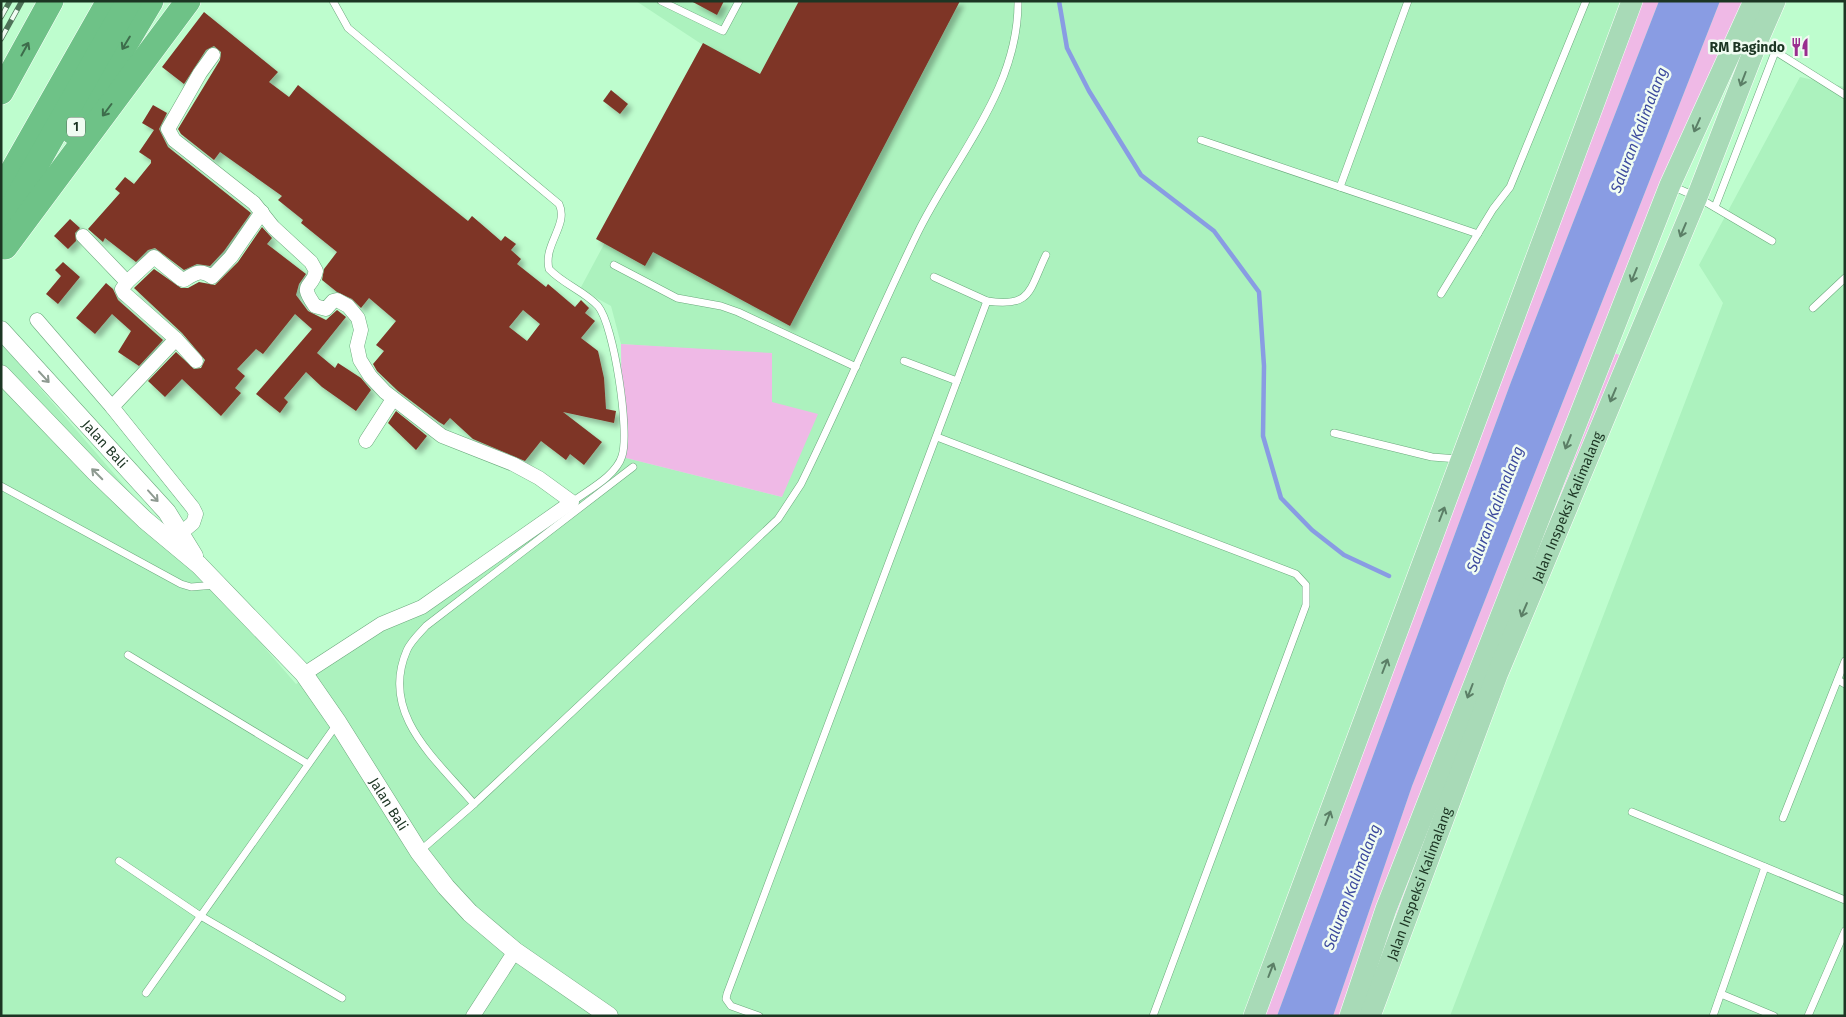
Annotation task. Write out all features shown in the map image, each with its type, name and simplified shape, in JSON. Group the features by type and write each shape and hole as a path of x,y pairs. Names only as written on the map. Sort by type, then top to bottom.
{"highway":[{"path":"1,92 51,1"},
{"path":"1,158 93,1"},
{"path":"1,191 109,1"},
{"name":"1","path":"2,242 129,1"},
{"name":"1","path":"2,242 151,1"},
{"path":"128,83 176,1"},
{"path":"2,242 128,83 188,1"}],"main road":[{"path":"1254,1016 1632,1"},
{"name":"Jalan Inspeksi Kalimalang","path":"1350,1016 1386,909 1488,671 1628,359 1706,202 1749,35 1754,1"},
{"name":"Jalan Inspeksi Kalimalang","path":"1370,1016 1488,671 1605,349 1670,185 1749,35 1775,1"},
{"path":"1605,349 1628,359"},
{"path":"1386,909 1405,918"}],"street":[{"path":"213,55 200,73 168,129 174,140 247,196 273,227 314,266 315,276 306,288 308,296 315,306 326,309 333,301 337,300 348,306 358,318 361,330 357,346 360,360 370,376 393,399 442,436 513,464 539,478 572,502 422,607 381,624 304,674"},
{"path":"196,361 176,339 122,290 127,282 154,257 181,279 184,280 198,272 204,272 212,277 231,257 262,212"},
{"path":"83,236 127,282"},
{"path":"37,320 112,407 193,508 196,514 193,523 181,533"},
{"name":"Jalan Bali","path":"6,335 156,499 181,533 199,565"},
{"path":"112,407 176,339"},
{"name":"Jalan Bali","path":"1,374 124,500 199,565 304,674 338,723 419,852 446,887 470,913 514,951 608,1016"},
{"path":"366,441 393,399"},
{"path":"473,1016 514,951"}],"lane":[{"path":"333,1 348,28 559,204 562,220 546,259 549,269 590,298 604,316 613,345 624,446 618,464 572,502"},
{"path":"661,1 723,31 739,1"},
{"path":"419,852 474,804 778,519 801,484 918,232 1000,89 1012,53 1018,16 1018,1"},
{"path":"1340,187 1408,1"},
{"path":"1441,294 1493,209 1510,187 1586,1"},
{"path":"1749,35 1845,96"},
{"path":"1706,202 1775,52"},
{"path":"1201,140 1478,234"},
{"path":"1670,185 1706,202 1772,241"},
{"path":"934,277 987,301 1014,303 1023,299 1029,292 1046,255"},
{"path":"614,265 678,298 721,306 738,312 856,367"},
{"path":"1813,308 1845,278"},
{"path":"759,1016 732,1006 726,999 727,994 987,301"},
{"path":"904,361 957,380"},
{"path":"1334,432 1432,457 1462,459"},
{"path":"936,436 1296,574 1306,584 1306,604 1153,1016"},
{"path":"474,804 411,730 402,706 398,678 408,648 426,626 633,467"},
{"path":"1,486 181,584 192,587 218,585"},
{"path":"128,655 308,764"},
{"path":"1783,818 1841,682 1845,661"},
{"path":"146,993 199,915 338,723"},
{"path":"1632,812 1845,900"},
{"path":"119,861 199,915 342,998"},
{"path":"1713,1016 1766,868"},
{"path":"1808,1016 1845,931"},
{"path":"1721,994 1774,1016"}],"shaded area":[{"path":"636,1 1628,1 1250,1016 1,1016 1,343 296,684 584,494 622,457 782,497 772,402 772,354 621,344 611,306 580,289 709,49"},
{"path":"1632,1 1659,1 1511,382 1277,1016 1253,1016"},
{"path":"1720,1 1754,1 1605,349 1629,359 1405,918 1386,909 1350,1016 1333,1016 1412,786"},
{"path":"1800,77 1845,87 1845,1016 1450,1016 1723,303 1699,265"},
{"path":"621,344 772,353 772,402 818,414 782,497 622,457"}],"water":[{"name":"Saluran Kalimalang","path":"1659,1 1720,1 1412,786 1333,1016 1277,1016 1511,382"}],"building":[{"path":"691,1 724,1 717,15"},
{"path":"799,1 960,1 790,326 653,252 645,266 596,239 703,43 760,74"},
{"path":"204,12 278,72 269,82 289,97 298,85 468,221 472,216 501,241 505,236 516,244 511,250 521,259 517,264 546,287 548,284 575,307 581,300 589,308 585,313 595,321 581,338 598,351 604,378 606,409 616,411 614,423 563,412 602,442 584,465 570,454 566,460 541,441 525,461 473,439 450,418 444,425 398,391 377,371 373,364 384,351 376,345 396,321 369,298 361,308 352,299 337,292 322,280 324,269 337,252 301,223 303,220 278,200 282,196 220,152 214,160 181,134 178,129 220,60 221,52 214,46 206,50 184,84 162,67","holes":["523,310 540,324 527,341 509,327"]},
{"path":"611,90 628,104 620,114 603,101"},
{"path":"153,105 167,113 159,129 168,147 251,213 224,251 210,266 197,264 184,270 155,248 148,250 136,262 105,238 103,242 88,229 120,193 115,189 125,177 134,184 151,163 151,160 139,152 154,130 142,123"},
{"path":"70,219 80,228 75,233 76,241 68,249 54,236"},
{"path":"262,227 272,238 267,244 306,274 299,284 296,295 308,311 326,320 337,310 346,317 317,353 335,368 338,363 361,378 371,390 356,411 322,387 306,372 284,398 288,402 280,413 256,394 312,329 295,314 263,354 256,349 237,369 245,376 235,388 241,393 221,416 182,379 165,397 148,381 176,352 194,369 201,368 205,360 182,333 134,288 154,269 181,288 188,288 199,282 215,285 238,262"},
{"path":"63,262 80,277 58,304 46,294 61,276 55,270"},
{"path":"106,283 113,289 118,300 163,340 139,366 118,352 131,331 112,314 95,334 76,318"},
{"path":"396,411 427,436 416,450 388,423"}],"waterway":[{"path":"1059,1 1067,48 1089,91 1141,175 1214,231 1259,292 1264,366 1263,436 1281,498 1312,530 1344,555 1389,576"}],"railway":[{"path":"1,17 10,1"},
{"path":"1,39 22,1"}],"place":[{"name":"RM Bagindo","path":"1800,47"}]}
